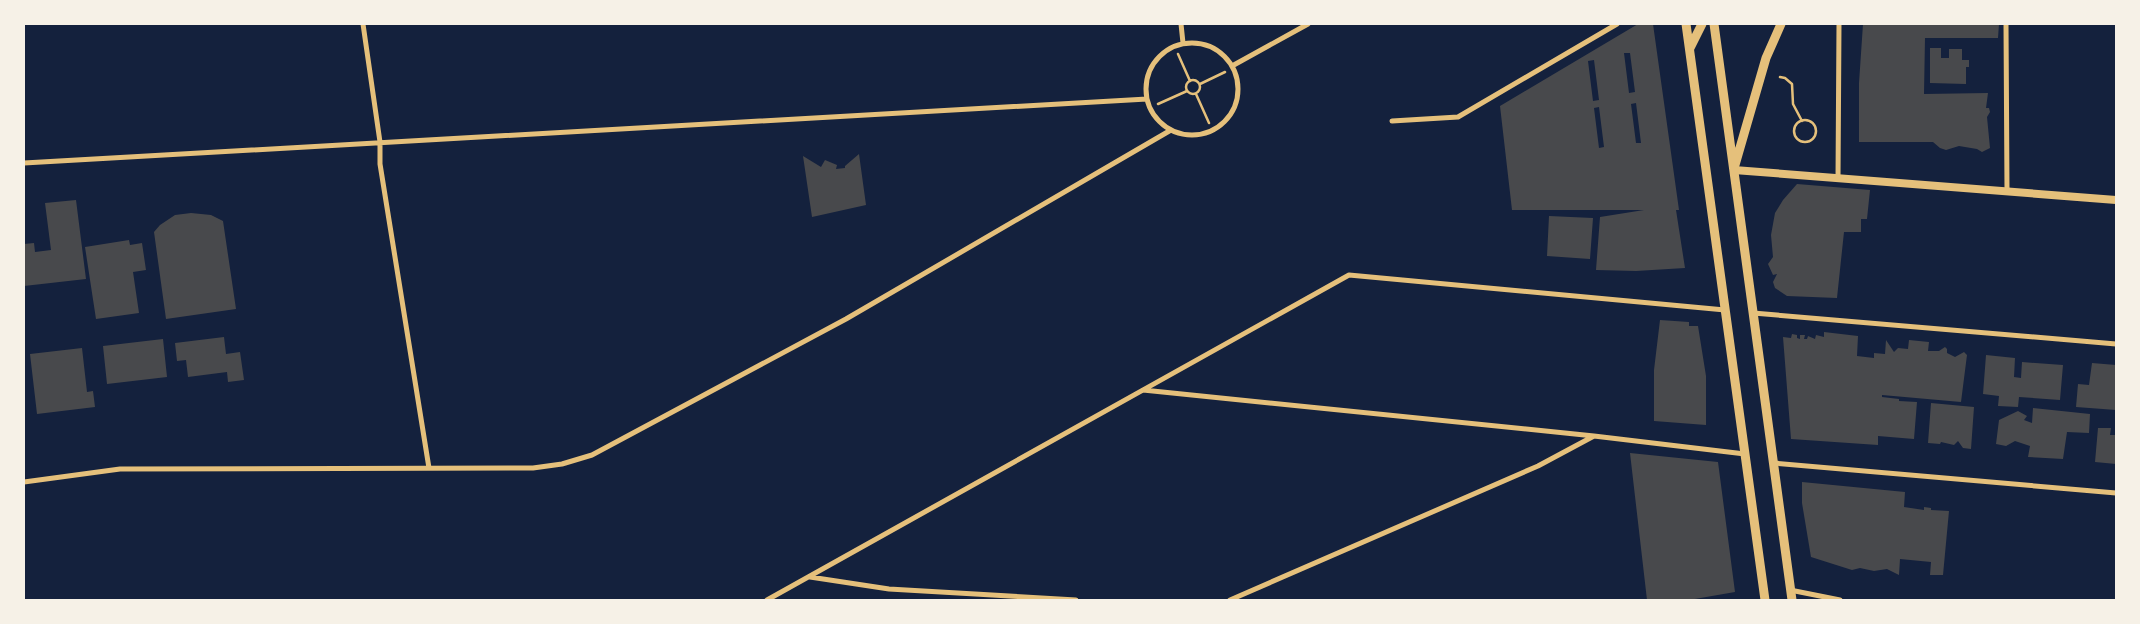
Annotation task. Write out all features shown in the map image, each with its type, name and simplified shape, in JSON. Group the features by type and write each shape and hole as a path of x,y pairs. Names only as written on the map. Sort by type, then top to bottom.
{"main road":[{"path":"1686,24 1765,600"},
{"path":"1690,49 1702,24"},
{"path":"1714,24 1792,600"},
{"path":"1734,170 1766,58 1781,24"}],"street":[{"path":"363,24 380,142 380,164 429,468"},
{"path":"1181,24 1183,44"},
{"path":"1232,66 1308,24"},
{"path":"1392,121 1458,117 1617,24"},
{"path":"1838,178 1839,24"},
{"path":"2006,24 2007,191"},
{"path":"1198,43 1212,47 1224,55 1232,66 1238,80 1238,94 1234,109 1226,121 1214,130 1200,134 1185,134 1172,130 1152,112 1147,99 1146,87 1154,64 1162,54 1183,44 1198,43"},
{"path":"24,164 1147,99"},
{"path":"24,482 120,469 533,468 562,464 592,455 846,319 1172,130"},
{"path":"1734,170 2116,200"},
{"path":"767,600 1349,276 1725,310"},
{"path":"1753,313 2116,344"},
{"path":"1143,390 1594,436 1745,454"},
{"path":"1230,600 1538,466 1594,436"},
{"path":"1773,463 2116,493"},
{"path":"810,576 889,589 1076,600"},
{"path":"1790,590 1840,600"}],"path":[{"path":"1178,54 1190,80"},
{"path":"1200,84 1227,72"},
{"path":"1780,77 1785,78 1792,84 1793,104 1802,121"},
{"path":"1190,80 1200,84"},
{"path":"1190,80 1186,85 1187,91 1191,95 1196,94 1200,90 1200,84"},
{"path":"1158,104 1187,91"},
{"path":"1196,94 1209,123"},
{"path":"1802,121 1810,122 1815,128 1815,135 1808,142 1797,140 1794,133 1795,126 1802,121"}],"building":[{"path":"1638,24 1653,24 1679,210 1676,210 1685,268 1636,271 1596,270 1600,217 1644,210 1512,210 1500,106","holes":["1624,53 1630,53 1635,92 1629,93","1594,60 1599,100 1593,101 1588,61","1636,103 1641,143 1636,143 1631,104","1599,107 1604,147 1599,148 1594,108"]},
{"path":"1863,24 1999,24 1998,38 1925,38 1924,94 1988,93 1986,108 1989,108 1990,112 1987,117 1990,148 1982,152 1977,149 1959,146 1946,150 1933,142 1859,142 1859,83"},
{"path":"1930,48 1941,48 1941,58 1949,58 1949,49 1962,49 1962,60 1969,60 1969,67 1966,67 1966,84 1930,83"},
{"path":"859,154 866,205 812,217 803,156 821,167 825,160 837,165 836,169 845,168"},
{"path":"1797,184 1870,190 1867,219 1861,219 1861,232 1844,232 1837,298 1787,296 1775,288 1773,282 1777,274 1773,275 1768,264 1773,257 1771,235 1775,213"},
{"path":"76,200 86,279 24,286 24,244 34,243 35,252 51,250 45,203"},
{"path":"191,213 211,215 223,221 236,309 166,319 154,232 160,225 175,215"},
{"path":"1549,216 1593,218 1590,259 1547,256"},
{"path":"129,240 130,245 142,243 146,270 133,272 139,313 96,319 85,247"},
{"path":"1660,320 1689,322 1689,326 1698,326 1706,376 1706,425 1654,421 1654,370"},
{"path":"1824,332 1858,336 1857,356 1874,358 1874,353 1885,354 1886,340 1894,352 1898,348 1908,349 1909,340 1929,342 1928,351 1939,351 1945,347 1947,353 1955,357 1964,352 1967,355 1961,402 1882,395 1882,397 1899,399 1899,401 1917,402 1914,439 1878,436 1878,445 1791,439 1783,337 1791,338 1792,334 1797,335 1797,338 1800,339 1800,335 1805,335 1804,339 1807,339 1808,336 1815,339 1816,335 1824,337"},
{"path":"224,337 226,354 240,352 244,380 228,382 227,372 188,377 186,360 177,361 175,343"},
{"path":"163,339 167,377 107,384 103,346"},
{"path":"82,348 87,392 93,391 95,407 37,414 30,354"},
{"path":"1986,355 2015,358 2014,377 2021,378 2022,362 2063,365 2060,400 2019,397 2018,407 1998,406 1999,396 1983,394"},
{"path":"2092,363 2116,365 2116,410 2076,407 2078,384 2089,385"},
{"path":"1931,403 1974,407 1971,449 1963,448 1958,441 1954,445 1941,442 1940,444 1928,443"},
{"path":"2033,408 2090,414 2089,433 2067,432 2063,459 2028,457 2030,446 2015,441 2006,446 1996,444 1999,420 2018,411 2027,416 2024,420 2032,423"},
{"path":"2098,428 2111,428 2110,435 2116,435 2116,464 2095,462"},
{"path":"1630,453 1718,462 1735,592 1689,600 1647,600"},
{"path":"1802,482 1905,492 1904,507 1924,510 1924,507 1931,508 1931,510 1949,511 1943,575 1930,575 1931,562 1900,559 1899,575 1887,569 1874,571 1860,568 1852,570 1811,557 1802,503"}]}
